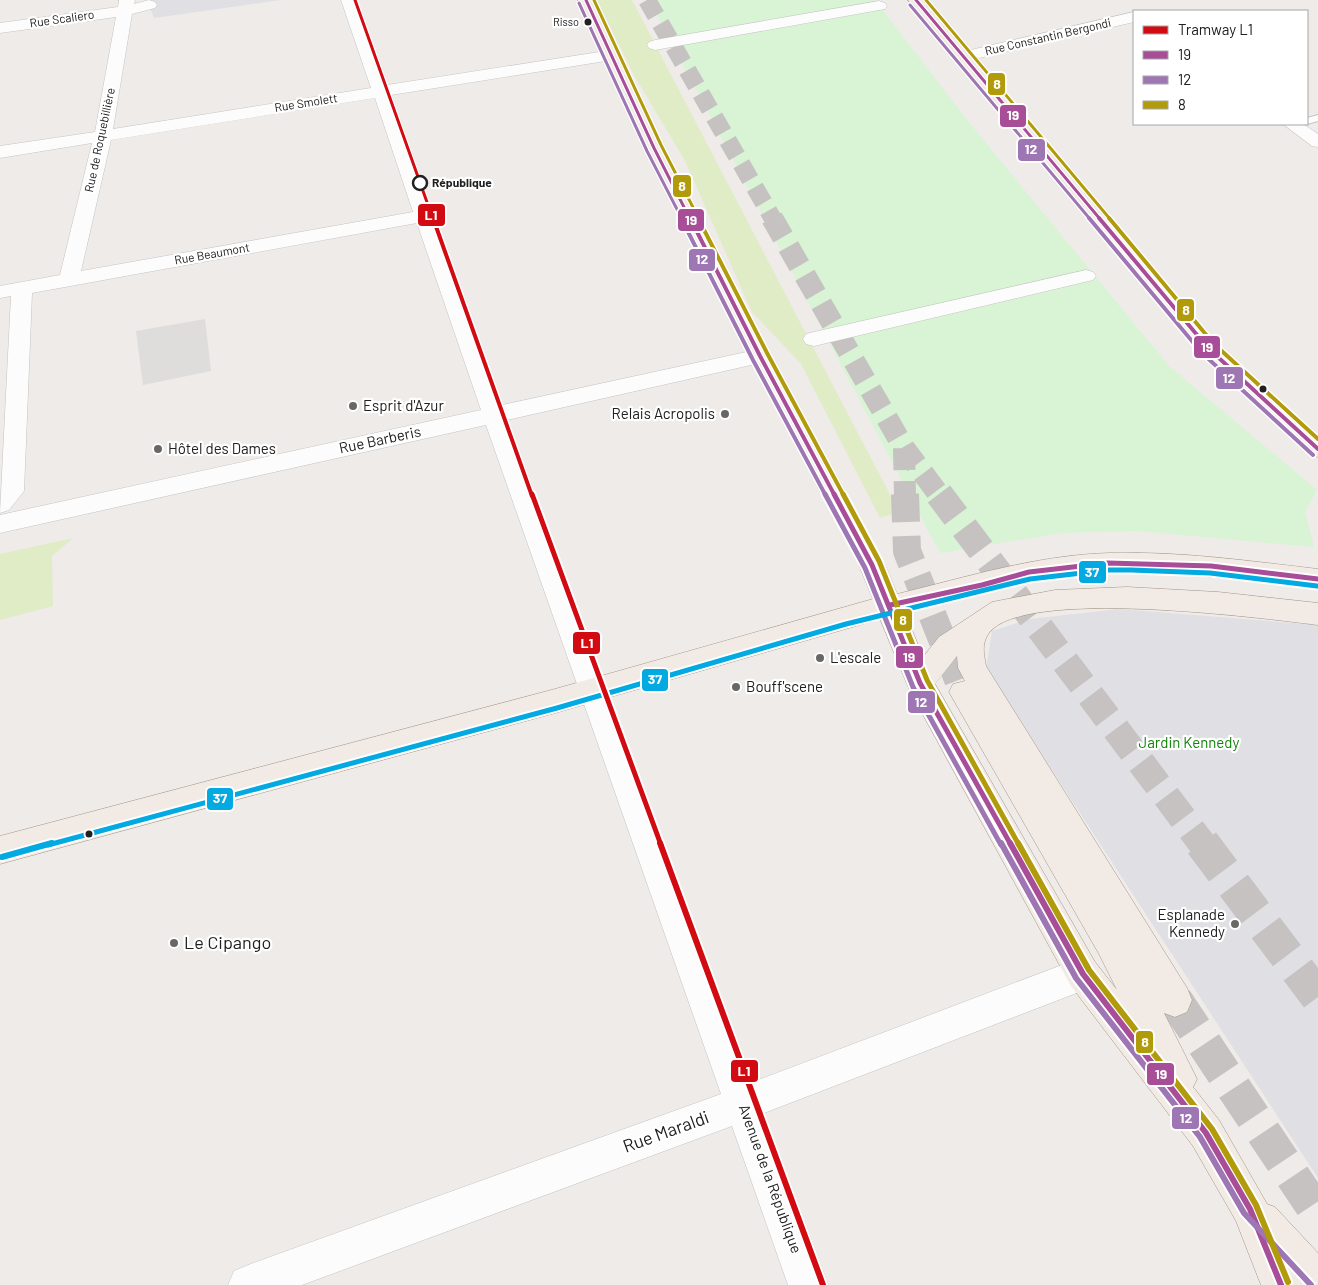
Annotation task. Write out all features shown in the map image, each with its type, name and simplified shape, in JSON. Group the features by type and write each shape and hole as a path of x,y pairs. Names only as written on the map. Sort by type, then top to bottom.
{"main road":[{"path":"586,0 654,148 760,356 872,565 890,605 920,683 1082,974 1206,1133"},
{"path":"916,0 1208,348 1318,449"},
{"path":"0,850 593,689 844,617 982,585 1029,572 1108,563 1210,566 1318,580"},
{"path":"920,683 949,645 1002,610 1055,600 1127,596 1218,603 1318,614"},
{"path":"980,625 969,645 972,668 1175,1000"},
{"path":"963,692 1111,943 1206,1133 1250,1209 1281,1285"},
{"path":"1250,1209 1318,1281"}],"street":[{"name":"Avenue de la République","path":"349,0 494,415 808,1285"},
{"name":"Rue Scaliero","path":"0,28 126,6 149,5"},
{"path":"1120,5 1133,14"},
{"name":"Rue de Roquebillière","path":"69,279 103,135 126,6"},
{"path":"655,45 879,6"},
{"name":"Rue Constantin Bergondi","path":"962,57 1133,15"},
{"name":"Rue Smolett","path":"0,152 612,54"},
{"path":"1295,125 1318,142"},
{"name":"Rue Beaumont","path":"0,292 425,216"},
{"path":"814,338 1086,276"},
{"path":"0,504 12,491 22,288"},
{"name":"Rue Barberis","path":"0,524 760,356"},
{"name":"Rue Maraldi","path":"248,1285 742,1104 1082,974"}],"green space":[{"path":"597,0 632,0 899,512 880,518 801,364 752,312 685,161 634,75"},
{"path":"649,0 875,0 967,120 1169,366 1317,490 1305,512 1314,547 1138,531 1061,533 940,553"},
{"path":"73,538 52,556 53,606 0,620 0,554"}],"shaded area":[{"path":"147,0 280,0 154,18"},
{"path":"205,319 211,371 143,385 136,331"},
{"name":"Esplanade Kennedy","path":"1119,609 1318,625 1318,1178 986,669 992,631 1030,619"}],"tunnel":[{"path":"647,0 773,219"},
{"path":"772,218 904,448"},
{"path":"904,448 940,496"},
{"path":"904,448 905,496"},
{"path":"905,494 907,551 963,692"},
{"path":"939,494 1203,845"},
{"path":"1202,843 1318,997"},
{"path":"1175,1000 1318,1214"}],"tram line":[{"name":"L1","path":"355,0 502,413 823,1285"}],"transit line":[{"name":"19","path":"586,0 654,148 760,356 872,565 920,683 1083,974 1206,1133 1250,1209 1281,1285"},
{"name":"8","path":"594,0 661,145 767,353 879,561 927,680 1089,970 1212,1129 1256,1205 1288,1282"},
{"name":"19","path":"916,0 1208,348 1318,449"},
{"name":"8","path":"926,0 1213,343 1318,439"},
{"name":"12","path":"579,3 647,151 753,360 865,568 913,687 1076,978 1200,1137 1244,1213 1311,1285"},
{"name":"12","path":"910,5 1202,353 1313,455"},
{"name":"19","path":"890,605 982,585 1029,572 1108,563 1211,566 1318,579"},
{"name":"37","path":"2,857 557,708 846,624 1030,579 1108,570 1131,570 1210,573 1317,586"}],"place":[{"name":"Risso","path":"588,22"},
{"name":"République","path":"420,183"},
{"name":"Esprit d'Azur","path":"353,406"},
{"name":"Relais Acropolis","path":"725,414"},
{"name":"Hôtel des Dames","path":"158,449"},
{"name":"L'escale","path":"820,658"},
{"name":"Bouff'scene","path":"736,687"},
{"name":"Esplanade Kennedy","path":"1235,924"},
{"name":"Le Cipango","path":"174,943"}],"park label":[{"name":"Jardin Kennedy","path":"1189,743"}]}
